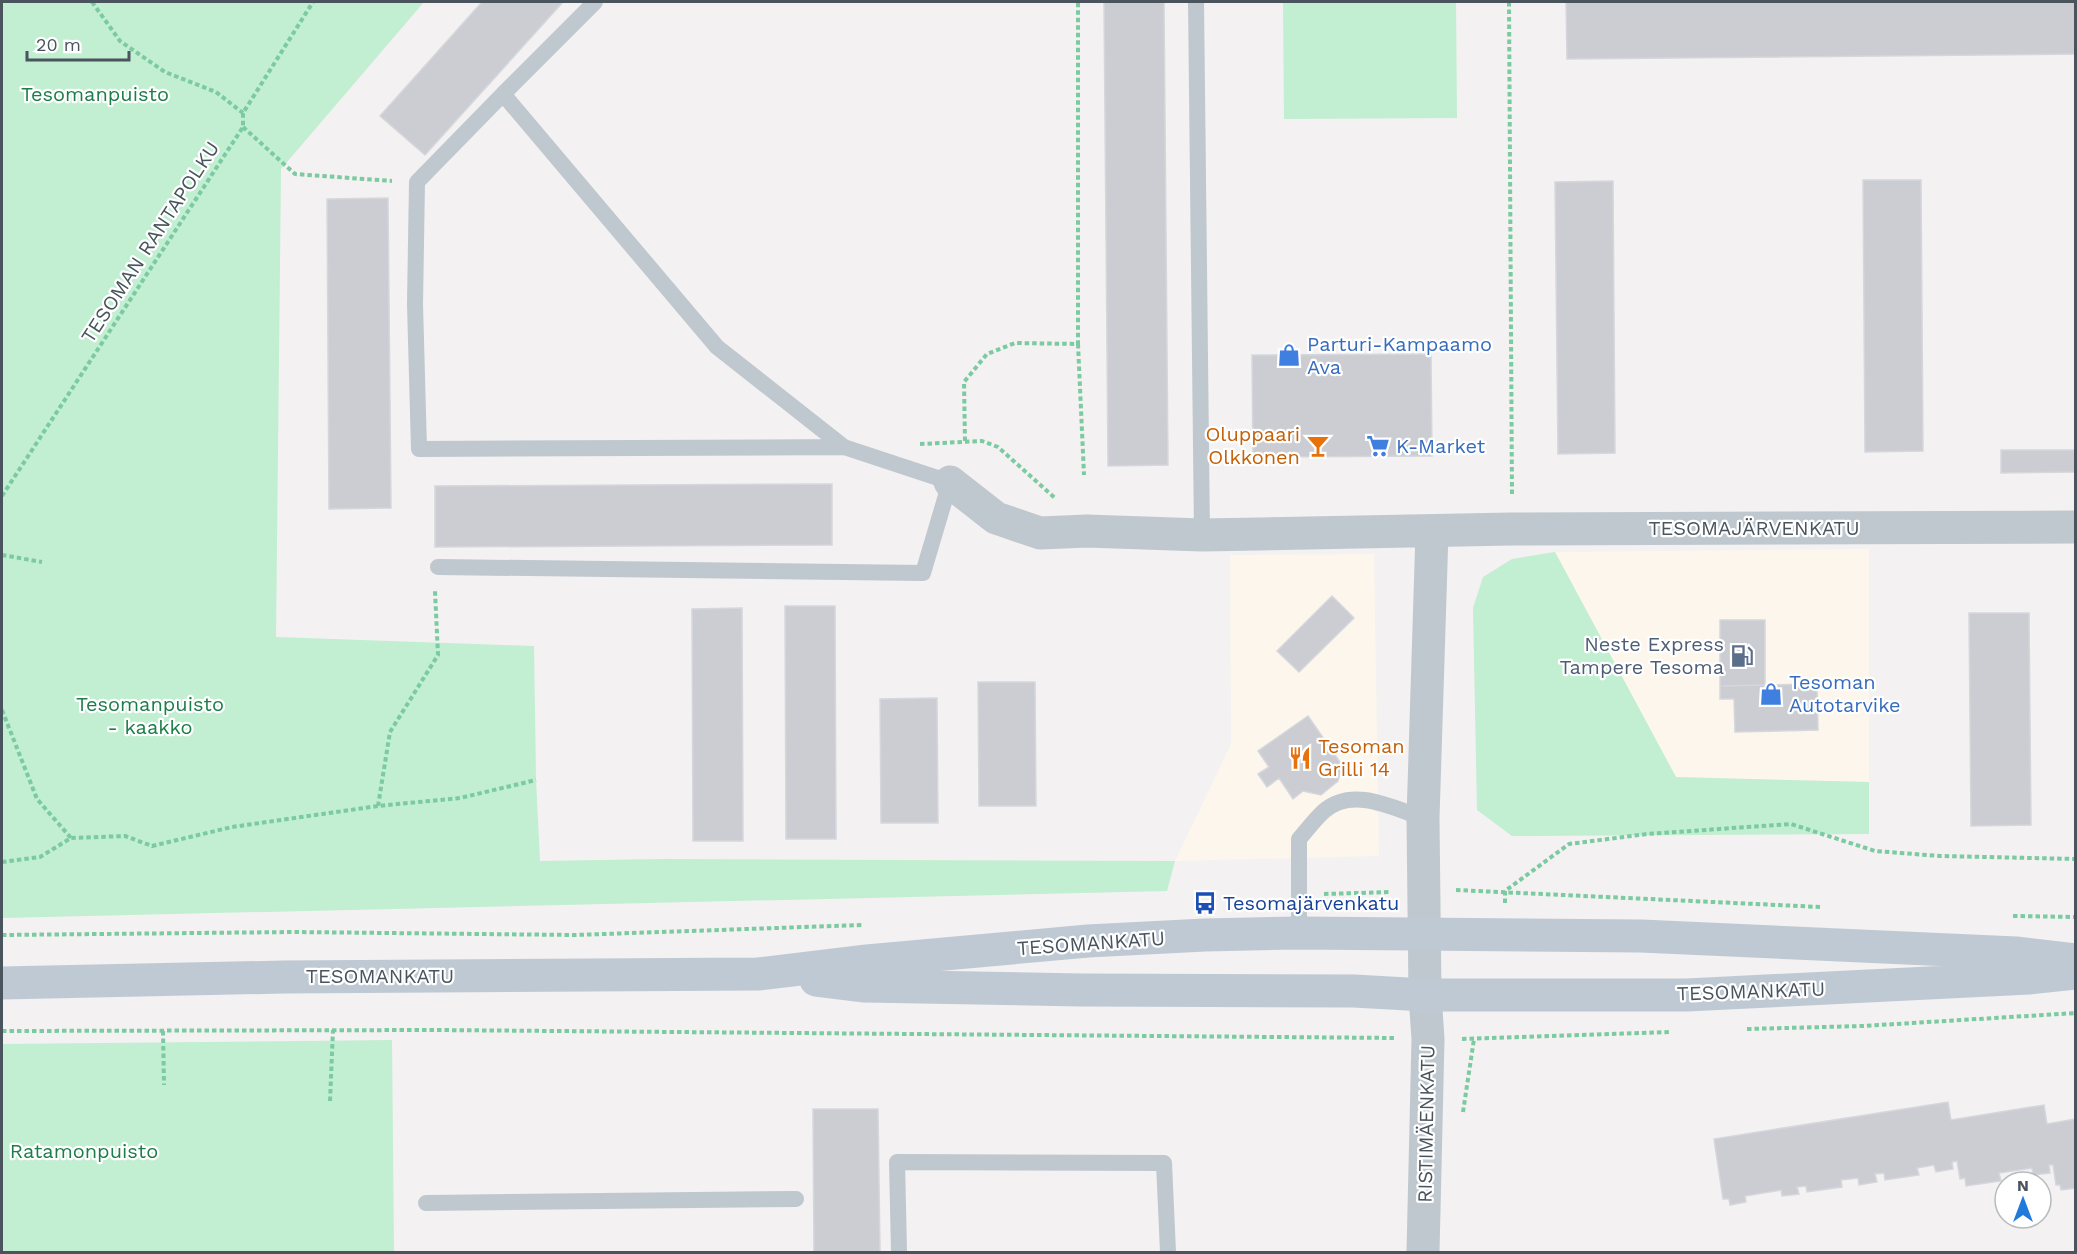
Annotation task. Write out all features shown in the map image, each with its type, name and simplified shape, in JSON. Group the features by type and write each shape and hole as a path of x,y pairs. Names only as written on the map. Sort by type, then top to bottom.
{"main road":[{"name":"TESOMANKATU","path":"2,983 296,977 758,974 867,961 1088,941 1299,933 1653,937 2016,953 2076,960"},
{"name":"TESOMANKATU","path":"758,974 865,986 1354,991 1425,995 1687,995 2029,978 2076,972"}],"street":[{"name":"TESOMAJÄRVENKATU","path":"950,482 996,518 1040,533 1087,531 1202,535 1511,529 2076,527"},
{"path":"1425,995 1423,818 1432,532"},
{"name":"RISTIMÄENKATU","path":"1423,1252 1428,1039 1425,995"}],"lane":[{"path":"438,567 923,573 950,482 844,447 419,449 415,304 417,182 595,2"},
{"path":"1196,2 1202,535"},
{"path":"503,94 717,347 844,447"},
{"path":"1299,933 1299,839 1324,811 1343,801 1368,800 1423,818"},
{"path":"899,1252 897,1162 1164,1163 1168,1252"},
{"path":"426,1203 796,1199"}],"path":[{"path":"92,2 120,41 165,72 216,92 243,113 313,2"},
{"path":"1078,2 1078,345 1084,475"},
{"path":"1509,2 1511,529"},
{"name":"TESOMAN RANTAPOLKU","path":"2,496 243,127 243,113"},
{"path":"243,127 295,174 417,182"},
{"path":"966,441 964,382 987,354 1015,343 1078,345"},
{"path":"2,555 42,562"},
{"path":"378,806 390,732 438,655 435,583 438,567"},
{"path":"2,710 37,798 71,838"},
{"path":"2,862 40,857 71,838 125,836 152,846 232,827 378,806 460,798 536,780"},
{"path":"1505,891 1569,844 1647,834 1791,824 1875,851 1940,856 2076,859"},
{"path":"330,1101 333,1030"},
{"path":"2,1031 333,1030 1428,1039"},
{"path":"163,1031 164,1085"}],"shaded area":[{"path":"1869,549 1869,782 1676,778 1555,552"},
{"path":"1374,554 1379,856 1175,861 1231,744 1230,555"}],"green space":[{"path":"2,2 424,2 281,169 276,637 534,646 540,861 664,859 1175,861 1167,891 2,918"},
{"path":"1283,2 1456,2 1457,118 1284,119"},
{"path":"1555,552 1676,777 1869,782 1869,834 1512,836 1477,810 1473,608 1483,577 1512,559"},
{"name":"Ratamonpuisto","path":"392,1040 394,1252 2,1252 2,1044"}],"building":[{"path":"482,2 563,2 425,155 380,116"},
{"path":"1104,2 1164,2 1168,465 1108,466"},
{"path":"1566,2 2076,2 2076,54 1567,59"},
{"path":"1863,180 1921,180 1923,451 1865,452"},
{"path":"1613,181 1615,453 1558,454 1555,182"},
{"path":"388,198 391,508 329,509 327,199"},
{"path":"1431,354 1432,456 1253,457 1252,355"},
{"path":"2001,450 2076,450 2076,472 2001,473"},
{"path":"832,484 832,545 435,547 435,486"},
{"path":"1332,596 1354,618 1299,672 1277,651"},
{"path":"785,606 835,606 836,839 786,839"},
{"path":"742,608 743,841 693,841 692,609"},
{"path":"1969,613 2029,613 2031,825 1971,826"},
{"path":"1720,620 1765,620 1765,685 1720,686"},
{"path":"978,682 1035,682 1036,806 979,806"},
{"path":"1817,684 1818,730 1735,732 1734,699 1720,699 1720,686"},
{"path":"937,698 938,823 881,823 880,699"},
{"name":"Tesoman Grilli 14","path":"1308,716 1342,765 1338,781 1321,795 1303,791 1293,799 1279,778 1267,787 1258,774 1269,767 1258,751"},
{"path":"1948,1102 1951,1120 2044,1105 2047,1124 2076,1119 2076,1188 2061,1190 2060,1185 2056,1185 2053,1165 2049,1165 2050,1170 2032,1170 2032,1168 1993,1170 1993,1182 1966,1186 1965,1178 1960,1179 1957,1161 1952,1162 1953,1169 1936,1172 1934,1165 1917,1168 1919,1175 1885,1180 1884,1173 1875,1174 1877,1182 1859,1185 1858,1178 1841,1180 1842,1187 1807,1192 1806,1186 1797,1187 1799,1194 1782,1196 1781,1190 1745,1196 1746,1202 1730,1205 1729,1199 1723,1199 1714,1139"},
{"path":"813,1109 878,1109 880,1252 814,1252"}],"place":[{"name":"Parturi-Kampaamo Ava","path":"1289,355"},
{"name":"Oluppaari Olkkonen","path":"1318,446"},
{"name":"K-Market","path":"1378,446"},
{"name":"Neste Express Tampere Tesoma","path":"1742,656"},
{"name":"Tesoman Autotarvike","path":"1771,694"},
{"name":"Tesoman Grilli 14","path":"1300,758"},
{"name":"Tesomajärvenkatu","path":"1205,903"}],"park label":[{"name":"Tesomanpuisto","path":"95,94"},
{"name":"Tesomanpuisto - kaakko","path":"150,716"}]}
